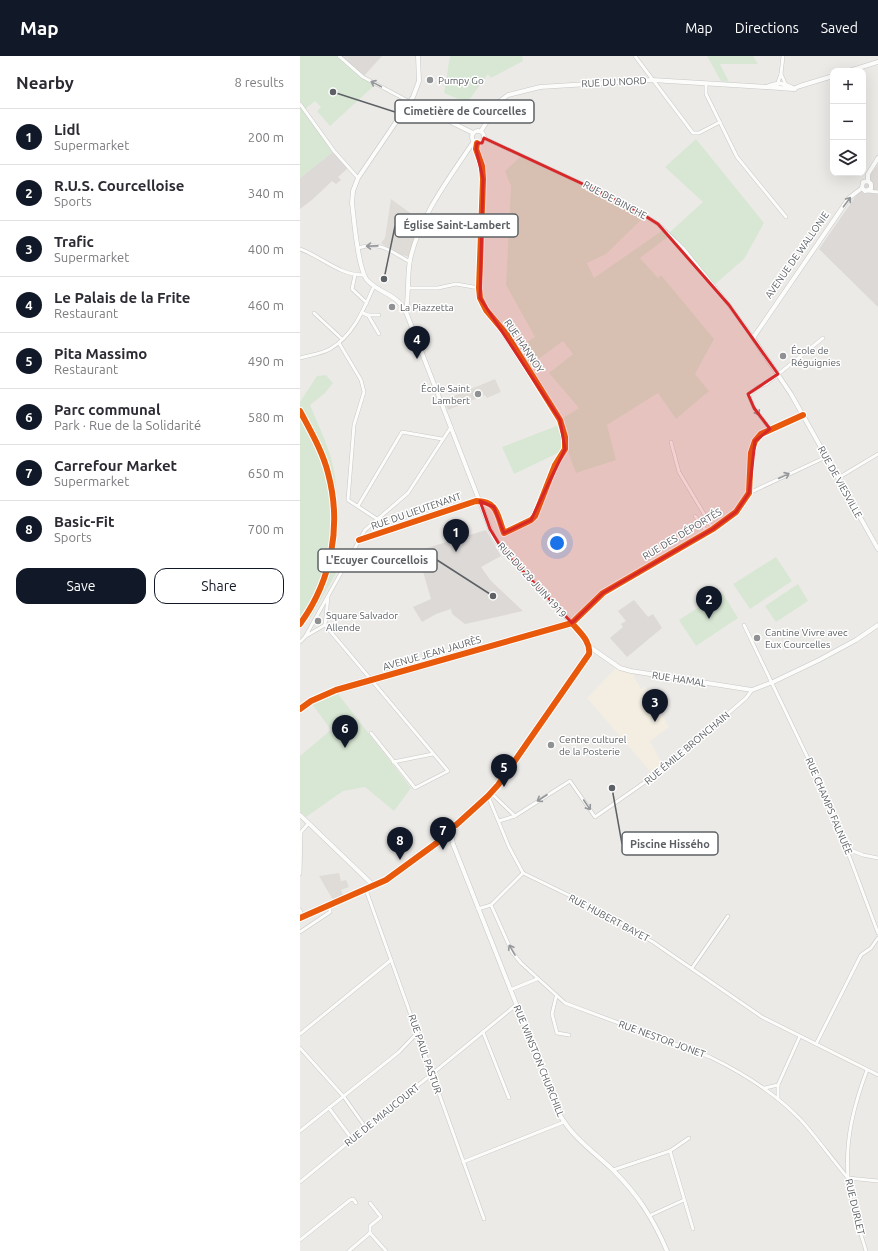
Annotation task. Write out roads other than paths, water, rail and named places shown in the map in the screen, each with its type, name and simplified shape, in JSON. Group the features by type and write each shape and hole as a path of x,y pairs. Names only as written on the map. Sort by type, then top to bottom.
{"main road":[{"path":"406,312 401,302 374,286 363,275 352,203 353,191 358,178 410,102 419,81 418,56"},
{"path":"859,68 878,62"},
{"name":"RUE DU NORD","path":"481,132 496,106 508,95 558,85 652,80 795,89 830,77"},
{"name":"RUE DU NORD","path":"766,87 776,83 786,84 795,89"},
{"path":"410,102 473,133 481,132 484,138 480,143 475,142"},
{"path":"473,133 472,138 475,142"},
{"path":"406,312 410,262 423,221 475,142"},
{"path":"868,181 864,182 862,188 865,191 868,191 872,186 868,181 868,174 878,158"},
{"name":"AVENUE DE WALLONIE","path":"753,338 849,198 862,188"},
{"name":"RUE DU 28 JUIN 1919","path":"406,312 490,529 502,549 572,623 590,647"},
{"name":"RUE DE BINCHE","path":"753,338 778,374 803,415"},
{"name":"RUE DE VIESVILLE","path":"803,415 878,549"},
{"name":"RUE HAMAL","path":"590,647 616,665 631,671 752,690 773,682 819,660 856,640 878,625"},
{"path":"301,918 386,880 438,842 440,838 448,836 449,829 456,825 490,794 589,654 590,647"},
{"path":"300,815 374,886"},
{"name":"RUE WINSTON CHURCHILL","path":"448,836 564,1122 613,1170 650,1215 667,1251"}],"street":[{"path":"339,56 363,77 410,102"},
{"path":"635,56 693,133 699,133 720,122"},
{"path":"781,74 786,84 781,89 776,83 781,74 783,56"},
{"path":"706,83 706,94 744,167 786,217"},
{"path":"300,104 334,151 358,178"},
{"name":"RUE DE BINCHE","path":"484,138 628,204 658,224 683,248 729,305 753,338"},
{"name":"RUE HANNOY","path":"475,142 482,166 483,179 478,288 486,310 507,335 560,420 565,449 555,465 535,516 531,520 504,533 494,507 490,503 480,501"},
{"path":"872,186 878,191"},
{"path":"868,191 878,191"},
{"path":"358,248 370,244 377,245 410,262"},
{"path":"300,249 311,253 336,268 355,275 363,275"},
{"path":"355,275 352,289 367,303"},
{"path":"409,288 438,288 456,284 478,288"},
{"path":"300,358 329,350 340,341 365,314 367,303 374,286"},
{"path":"314,313 340,341 361,380 364,392 354,425 348,500 376,519"},
{"path":"365,314 379,314"},
{"path":"365,314 379,334"},
{"path":"770,429 754,408 749,396 758,386 766,384 823,338"},
{"path":"803,415 770,429 761,434 755,441 751,453 749,493 826,457"},
{"path":"305,637 365,530 408,493 451,427"},
{"path":"358,506 402,432 442,439"},
{"name":"RUE DES DÉPORTÉS","path":"671,442 679,472 713,529"},
{"path":"838,478 878,454"},
{"name":"RUE DES DÉPORTÉS","path":"572,623 603,593 713,529 736,512 749,493"},
{"name":"RUE DU LIEUTENANT","path":"359,540 480,501"},
{"path":"695,516 707,532"},
{"path":"328,594 325,625 373,680 448,771 415,788 371,733"},
{"name":"AVENUE JEAN JAURÈS","path":"300,709 311,701 336,690 572,623"},
{"path":"744,624 773,682"},
{"path":"300,642 305,637 325,625"},
{"name":"RUE CHAMPS FALNUÉE","path":"773,682 829,802 848,849 878,933"},
{"name":"RUE ÉMILE BRONCHAIN","path":"514,816 570,780 595,817 665,768 746,698 752,690"},
{"path":"393,762 433,754"},
{"path":"490,794 514,816 499,821"},
{"path":"478,910 491,905 523,873 509,847 490,794"},
{"path":"300,874 301,832 308,824"},
{"path":"848,849 863,855 878,858"},
{"name":"RUE HUBERT BAYET","path":"523,873 593,907 653,942 762,1017 878,1075"},
{"name":"RUE PAUL PASTUR","path":"366,890 484,1219"},
{"path":"300,932 330,912 330,905"},
{"name":"RUE NESTOR JONET","path":"491,905 512,952 556,997 579,1009 710,1057 765,1088 801,1120 848,1178"},
{"path":"300,910 301,918"},
{"path":"692,968 728,916"},
{"path":"816,1044 861,955 871,948 878,938"},
{"path":"300,1034 391,960"},
{"path":"510,990 537,979"},
{"path":"556,997 552,1014 557,1033 569,1035"},
{"name":"RUE DE MIAUCOURT","path":"300,1182 516,1005"},
{"path":"300,1131 399,1052 418,1032"},
{"path":"483,1032 509,1098"},
{"path":"778,1099 778,1085 800,1036"},
{"path":"300,1048 344,1097 366,1128"},
{"name":"RUE DURLET","path":"866,1251 848,1178 849,1129 856,1099 867,1070"},
{"path":"765,1088 778,1085"},
{"path":"329,1108 352,1139"},
{"path":"463,1162 564,1122"},
{"path":"613,1170 670,1151 689,1138"},
{"path":"670,1151 693,1229"},
{"path":"848,1178 878,1180"},
{"path":"300,1240 350,1200 353,1199 356,1203"},
{"path":"650,1215 684,1200"},
{"path":"370,1203 381,1217 370,1226 370,1233 386,1251"},
{"path":"349,1251 370,1233"}],"place":[{"name":"Pumpy Go","path":"430,80"},
{"name":"Cimetière de Courcelles","path":"333,92"},
{"name":"Église Saint-Lambert","path":"384,279"},
{"name":"La Piazzetta","path":"392,307"},
{"name":"École de Réguignies","path":"783,356"},
{"name":"Le Palais de la Frite","path":"417,359"},
{"name":"École Saint Lambert","path":"478,394"},
{"name":"Lidl","path":"456,552"},
{"name":"L'Ecuyer Courcellois","path":"493,596"},
{"name":"R.U.S. Courcelloise","path":"709,619"},
{"name":"Square Salvador Allende","path":"318,621"},
{"name":"Cantine Vivre avec Eux Courcelles","path":"757,638"},
{"name":"Trafic","path":"655,722"},
{"name":"Centre culturel de la Posterie","path":"551,745"},
{"name":"Parc communal","path":"345,748"},
{"name":"Pita Massimo","path":"504,787"},
{"name":"Piscine Hissého","path":"612,788"},
{"name":"Carrefour Market","path":"443,850"},
{"name":"Basic-Fit","path":"400,860"}]}
